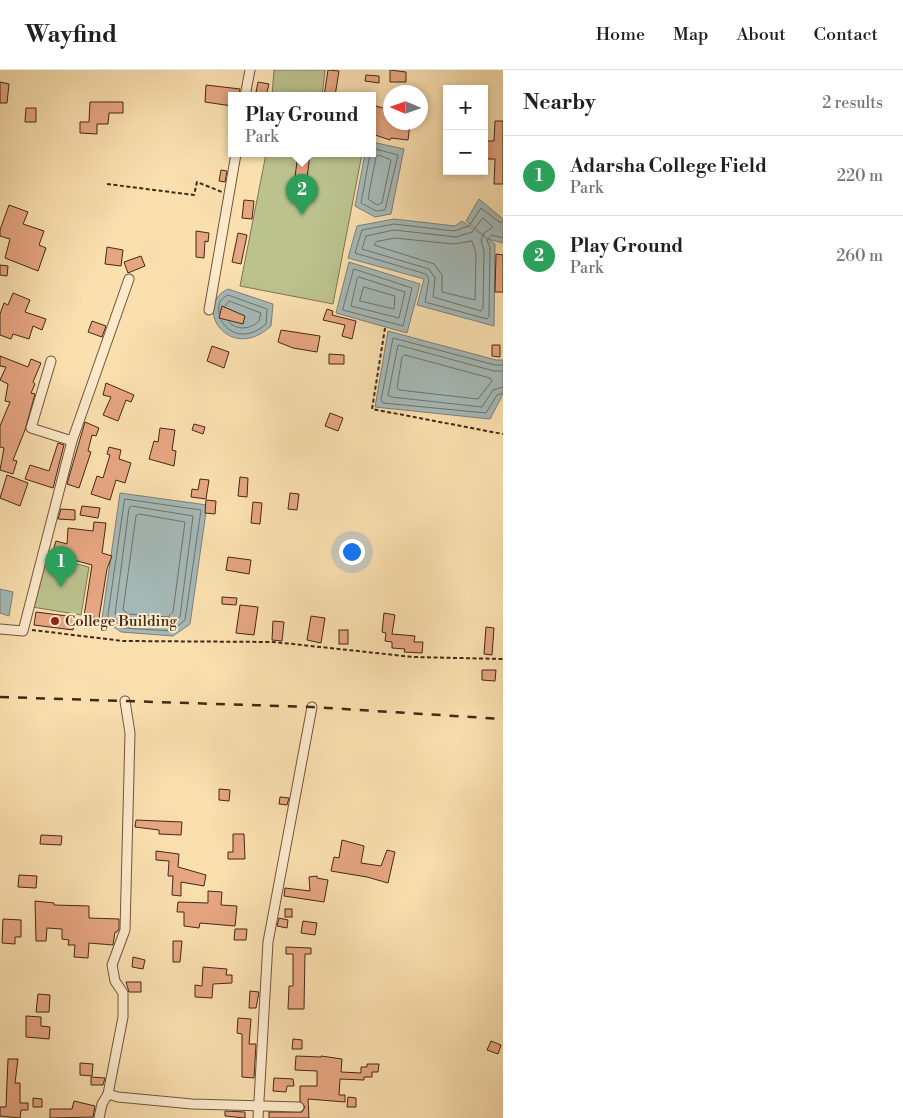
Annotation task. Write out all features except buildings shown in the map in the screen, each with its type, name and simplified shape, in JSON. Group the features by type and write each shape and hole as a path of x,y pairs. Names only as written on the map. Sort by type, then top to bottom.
{"street":[{"path":"247,92 250,70"},
{"path":"209,310 235,157"},
{"path":"0,629 23,630 72,442 129,279"},
{"path":"52,361 31,428 72,442"},
{"path":"99,1118 102,1104 108,1094 123,1017 123,993 115,981 112,965 125,930 130,733 126,701"},
{"path":"258,1118 268,942 312,707"},
{"path":"108,1094 118,1097 192,1104 259,1108 299,1107"}],"path":[{"path":"107,184 194,195 197,182 228,195"},
{"path":"384,328 372,409 503,434"},
{"path":"23,630 123,640 274,642 413,657 503,659"}],"green space":[{"path":"274,70 325,70 322,92 272,92"},
{"path":"265,157 361,157 333,304 240,286"},
{"path":"43,556 89,567 81,615 32,607"}],"water":[{"path":"376,143 404,149 391,214 375,217 355,206 364,157 376,157"},
{"path":"479,199 503,219 503,243 488,239 466,221"},
{"path":"394,219 455,226 462,221 495,244 494,326 417,305 424,279 348,258 357,226"},
{"path":"349,262 420,284 407,333 336,313"},
{"path":"228,289 273,304 271,326 256,336 242,339 230,336 220,328 215,319 213,308 218,297"},
{"path":"388,331 496,360 503,360 503,394 490,419 375,407"},
{"path":"120,493 207,505 190,624 173,636 121,632 102,619"},
{"path":"0,589 13,592 9,616 0,613"}],"railway":[{"path":"0,697 312,707 503,719"}],"place":[{"name":"Play Ground","path":"302,215"},
{"name":"Adarsha College Field","path":"61,587"},
{"name":"College Building","path":"55,621"}]}
